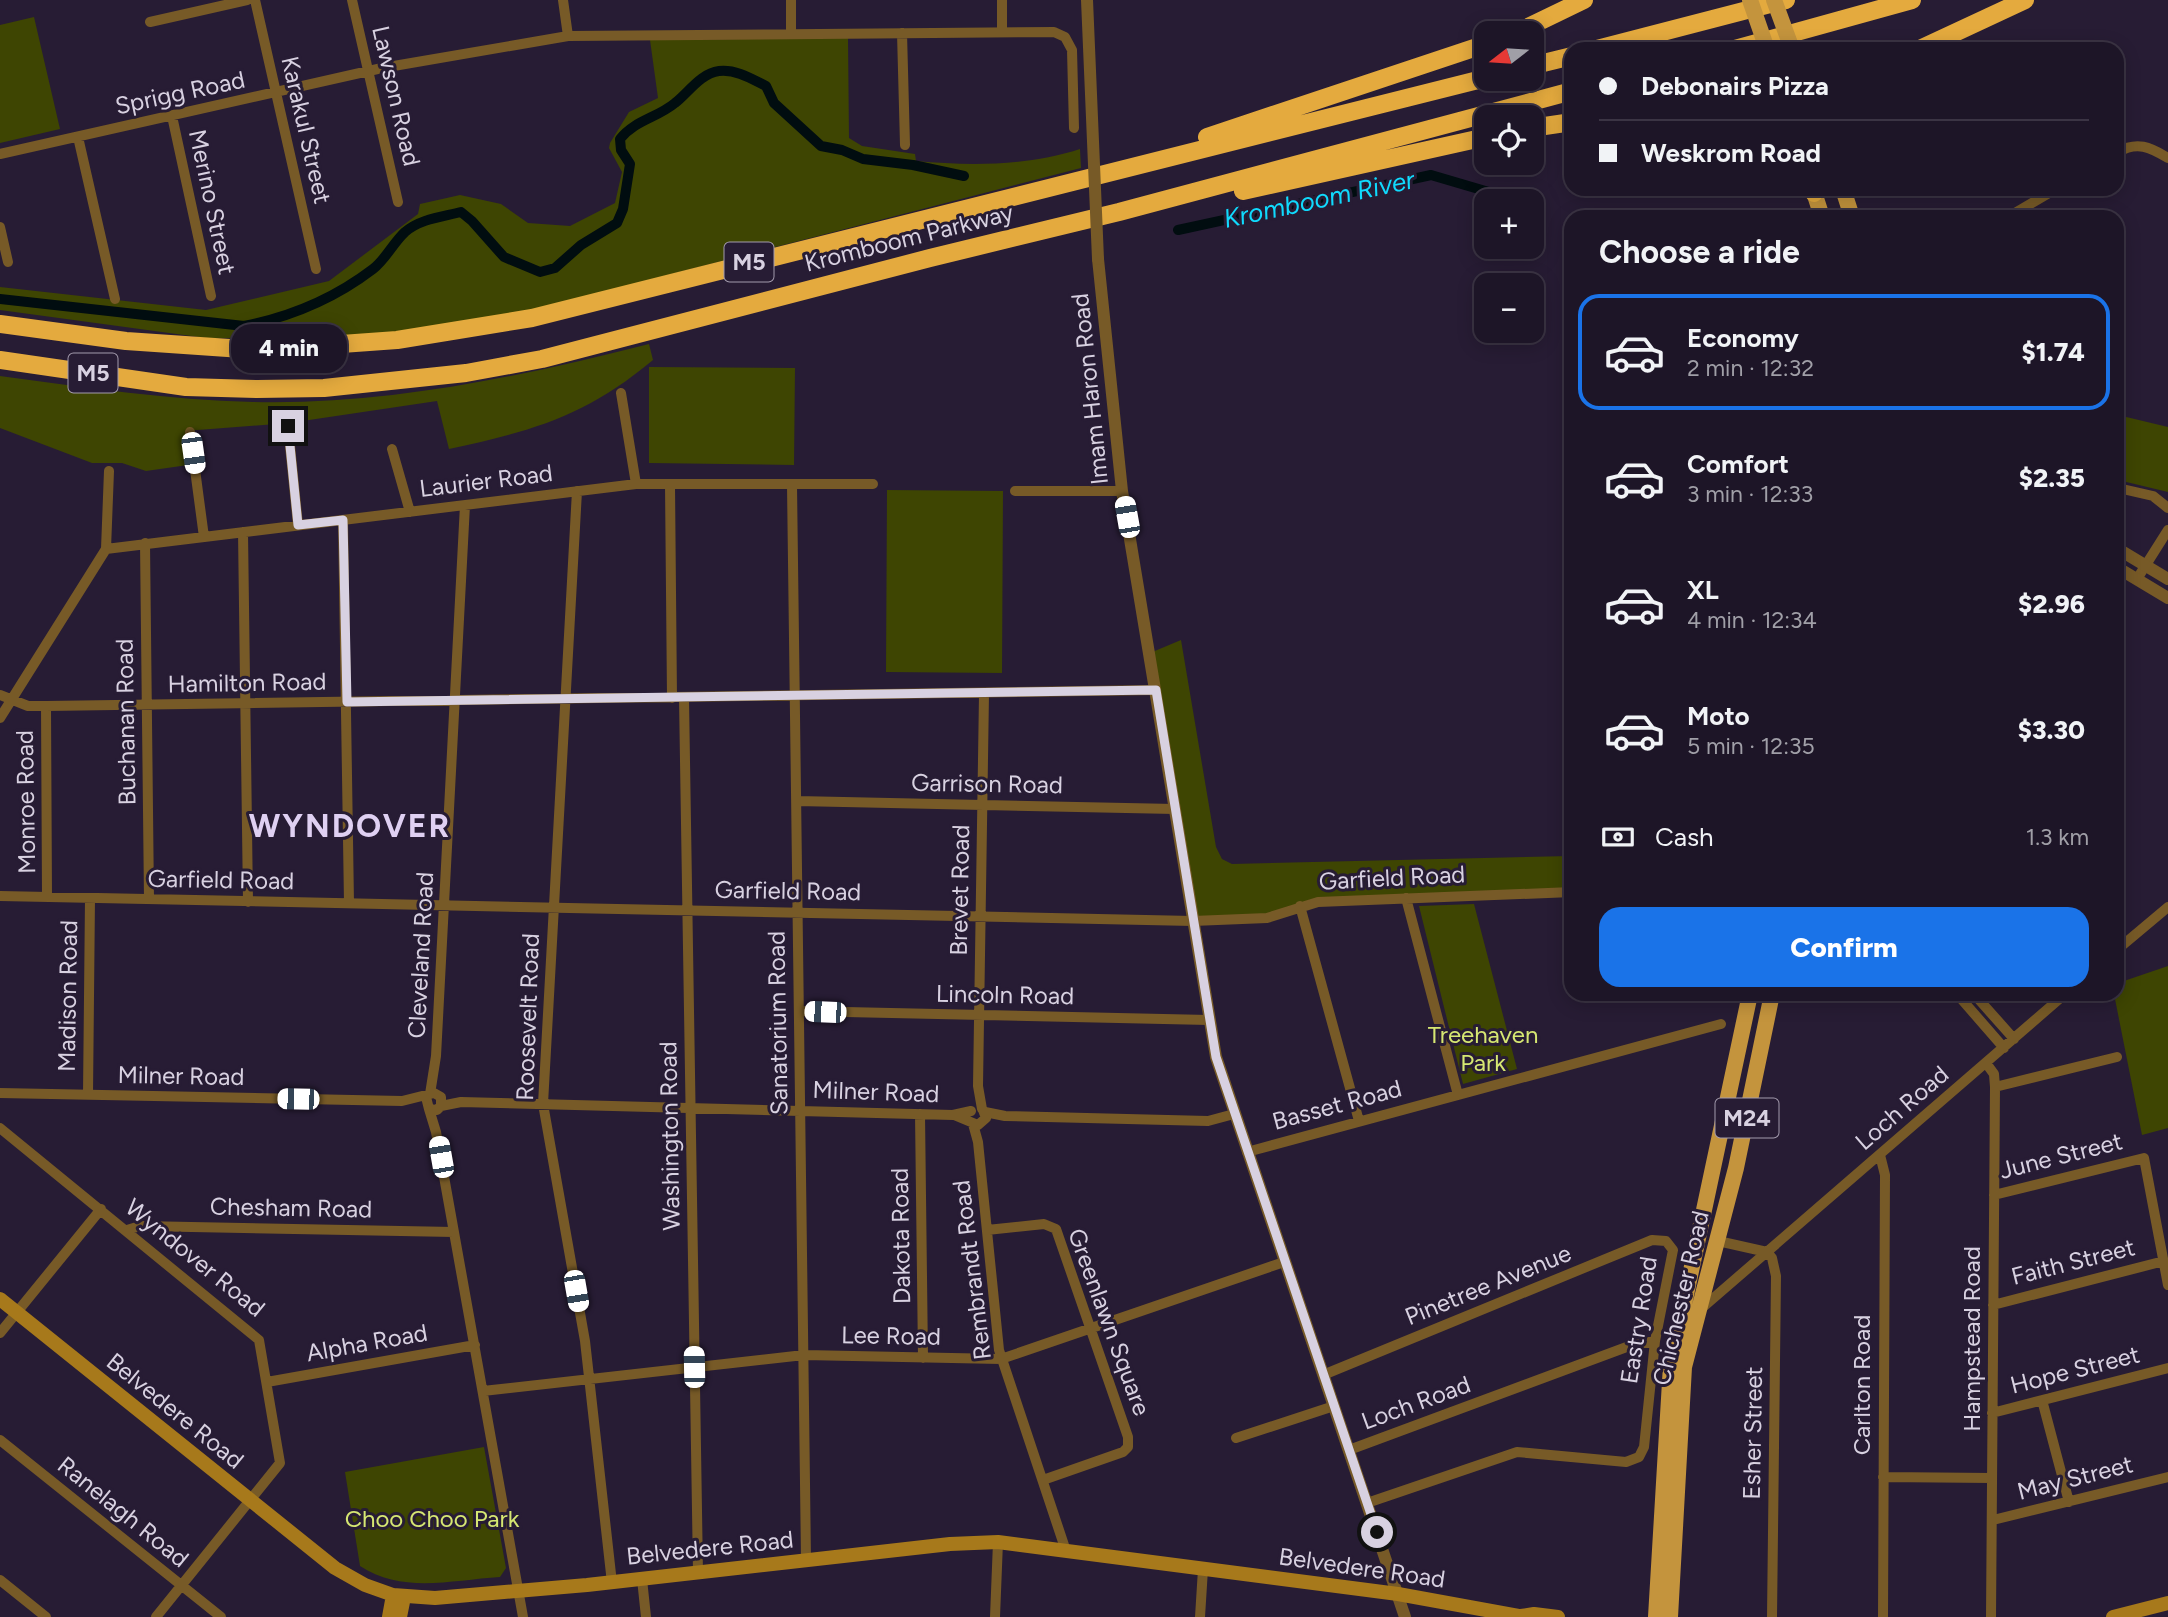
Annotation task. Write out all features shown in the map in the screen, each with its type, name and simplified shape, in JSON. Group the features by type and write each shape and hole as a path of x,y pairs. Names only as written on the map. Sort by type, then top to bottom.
{"highway":[{"path":"1541,21 1584,0"},
{"path":"1624,42 1786,0"},
{"path":"1760,42 1912,0"},
{"path":"1935,42 2025,0"},
{"path":"1050,185 1242,126 1474,48"},
{"path":"1544,63 1564,58"},
{"name":"Kromboom Parkway","path":"0,324 126,341 258,350 397,340 532,318 1050,185 1086,179 1474,81"},
{"name":"Kromboom Parkway","path":"0,360 186,387 257,389 324,388 466,373 542,359 903,264 1119,212 1564,93"},
{"path":"1544,126 1564,123"},
{"path":"1119,212 1203,200 1474,140"}],"main road":[{"path":"1751,0 1765,42"},
{"path":"1774,0 1789,42"},
{"name":"Chichester Road","path":"1656,1617 1671,1365 1749,1001"},
{"name":"Chichester Road","path":"1670,1617 1681,1382 1718,1241 1770,1001"},
{"name":"Belvedere Road","path":"0,1299 342,1573 399,1596 520,1591 612,1583 950,1544 998,1542 1398,1594 1522,1616 1534,1614 1558,1617"},
{"path":"1647,1617 1658,1560"},
{"path":"389,1617 399,1596"},
{"path":"399,1596 400,1617"},
{"path":"2113,1617 2168,1603"}],"street":[{"path":"150,22 247,0"},
{"name":"Karakul Street","path":"255,0 316,269"},
{"name":"Lawson Road","path":"352,0 398,202"},
{"path":"563,0 568,36"},
{"path":"791,0 791,34"},
{"path":"1002,0 1002,32"},
{"name":"Imam Haron Road","path":"1087,0 1098,259 1122,491 1216,1057 1405,1617"},
{"name":"Sprigg Road","path":"0,155 368,72 568,36 1054,32 1068,40 1072,50 1074,128"},
{"path":"902,33 905,145"},
{"name":"Merino Street","path":"172,117 211,296"},
{"path":"78,137 114,299"},
{"path":"2124,149 2131,145 2142,145 2168,158"},
{"path":"2020,210 2044,196"},
{"path":"0,227 8,262"},
{"path":"621,393 636,484"},
{"path":"288,426 298,525"},
{"path":"190,432 204,537"},
{"path":"392,449 410,512"},
{"path":"0,718 106,550 109,471"},
{"name":"Laurier Road","path":"106,550 145,543 636,484 873,484"},
{"path":"670,485 672,698"},
{"name":"Sanatorium Road","path":"792,485 806,1560"},
{"path":"2124,489 2153,496 2168,508"},
{"name":"Roosevelt Road","path":"577,491 543,1104 590,1379 612,1583"},
{"path":"1015,491 1122,491"},
{"name":"Cleveland Road","path":"465,505 434,1101 436,1132 523,1617"},
{"path":"343,520 349,903"},
{"path":"2137,579 2168,530"},
{"path":"243,532 248,902"},
{"name":"Buchanan Road","path":"145,543 149,899"},
{"path":"2124,553 2168,579"},
{"path":"2124,571 2168,598"},
{"name":"Hamilton Road","path":"0,695 28,706 147,706 1156,690"},
{"name":"Brevet Road","path":"977,1116 984,694"},
{"name":"Washington Road","path":"684,698 698,1573"},
{"name":"Monroe Road","path":"46,706 47,897"},
{"name":"Garrison Road","path":"797,801 1175,809"},
{"name":"Garfield Road","path":"0,896 1193,921 1267,918 1318,902 1564,892"},
{"name":"Madison Road","path":"88,1095 90,898"},
{"path":"1406,898 1458,1095"},
{"path":"1300,906 1359,1121"},
{"path":"2124,944 2168,907"},
{"path":"1963,1001 2004,1048"},
{"path":"1980,1001 2014,1039"},
{"name":"Loch Road","path":"1697,1314 1713,1297 2057,1001"},
{"name":"Lincoln Road","path":"799,1011 1209,1020"},
{"name":"Basset Road","path":"1247,1152 1721,1024"},
{"path":"1995,1087 2117,1057"},
{"name":"Hampstead Road","path":"1986,1063 1994,1074 1995,1087 1992,1617"},
{"name":"Milner Road","path":"0,1093 1213,1121 1234,1114"},
{"name":"Dakota Road","path":"920,1114 923,1358"},
{"name":"Rembrandt Road","path":"977,1116 1001,1359 1066,1551"},
{"name":"Wyndover Road","path":"0,1128 255,1334 261,1345 281,1460 156,1617"},
{"name":"Carlton Road","path":"1880,1155 1885,1175 1882,1617"},
{"name":"June Street","path":"1994,1195 2144,1158 2147,1162 2164,1261"},
{"path":"0,1333 101,1209"},
{"name":"Greenlawn Square","path":"987,1230 1044,1224 1056,1229 1128,1437 1128,1447 1124,1452 1043,1480"},
{"name":"Chesham Road","path":"127,1230 139,1226 454,1233"},
{"name":"Pinetree Avenue","path":"1323,1375 1652,1240 1669,1244"},
{"path":"1718,1241 1767,1252"},
{"name":"Eastry Road","path":"1367,1503 1517,1452 1626,1462 1639,1457 1644,1447 1655,1341 1673,1262 1673,1250 1669,1244"},
{"name":"Esher Street","path":"1767,1252 1772,1258 1776,1276 1772,1617"},
{"path":"2164,1261 2168,1285"},
{"name":"Faith Street","path":"1993,1304 2164,1261"},
{"name":"Lee Road","path":"483,1391 804,1355 1001,1359 1284,1262"},
{"name":"Loch Road","path":"1349,1450 1632,1345 1655,1341"},
{"name":"Alpha Road","path":"267,1382 475,1345"},
{"name":"Hope Street","path":"1992,1413 2168,1368"},
{"path":"2042,1400 2069,1502"},
{"path":"1236,1438 1334,1406"},
{"name":"Ranelagh Road","path":"0,1440 221,1617"},
{"path":"1883,1476 1993,1479"},
{"name":"May Street","path":"1993,1520 2168,1477"},
{"path":"995,1617 998,1542"},
{"path":"1200,1617 1203,1569"},
{"path":"642,1579 646,1617"},
{"path":"0,1582 46,1617"}],"green space":[{"path":"34,17 60,129 0,143 0,25"},
{"path":"848,38 849,138 862,146 915,154 916,161 957,164 1019,162 1080,149 1081,168 525,312 421,330 316,339 206,338 0,310 0,287 206,310 329,281 418,214 420,204 460,195 501,204 528,223 570,226 615,203 622,172 609,148 610,143 629,112 658,98 650,40"},
{"path":"649,344 653,360 605,395 581,408 533,428 449,449 437,401 289,423 185,431 188,465 146,471 122,463 92,463 0,428 0,376 189,399 303,402 403,394 502,378"},
{"path":"649,367 795,368 794,465 649,463"},
{"path":"2124,416 2168,427 2168,492 2124,481"},
{"path":"887,490 1003,491 1002,673 886,672"},
{"path":"1181,640 1216,847 1222,859 1232,864 1564,856 1564,892 1318,902 1277,916 1193,921 1150,653"},
{"name":"Treehaven Park","path":"1474,904 1517,1069 1463,1084 1419,906"},
{"path":"2168,966 2168,1128 2142,1135 2115,1001 2124,1001 2124,981"},
{"name":"Choo Choo Park","path":"484,1447 506,1568 500,1577 410,1583 376,1575 360,1566 345,1472"}],"waterway":[{"name":"Kromboom River","path":"0,299 244,326 295,312 328,297 373,269 401,236 417,224 461,212 504,257 540,272 555,268 581,245 617,223 623,209 630,164 621,150 620,139 632,127 675,103 706,75 719,71 738,73 766,86 774,103 821,146 842,150 863,159 913,165 964,176"},
{"name":"Kromboom River","path":"1178,230 1431,175 1479,189"}],"district":[{"name":"WYNDOVER","path":"350,826"}],"route":[{"path":"288,426 298,525 343,520 347,702 692,699 1156,690 1216,1057 1377,1532"}]}
